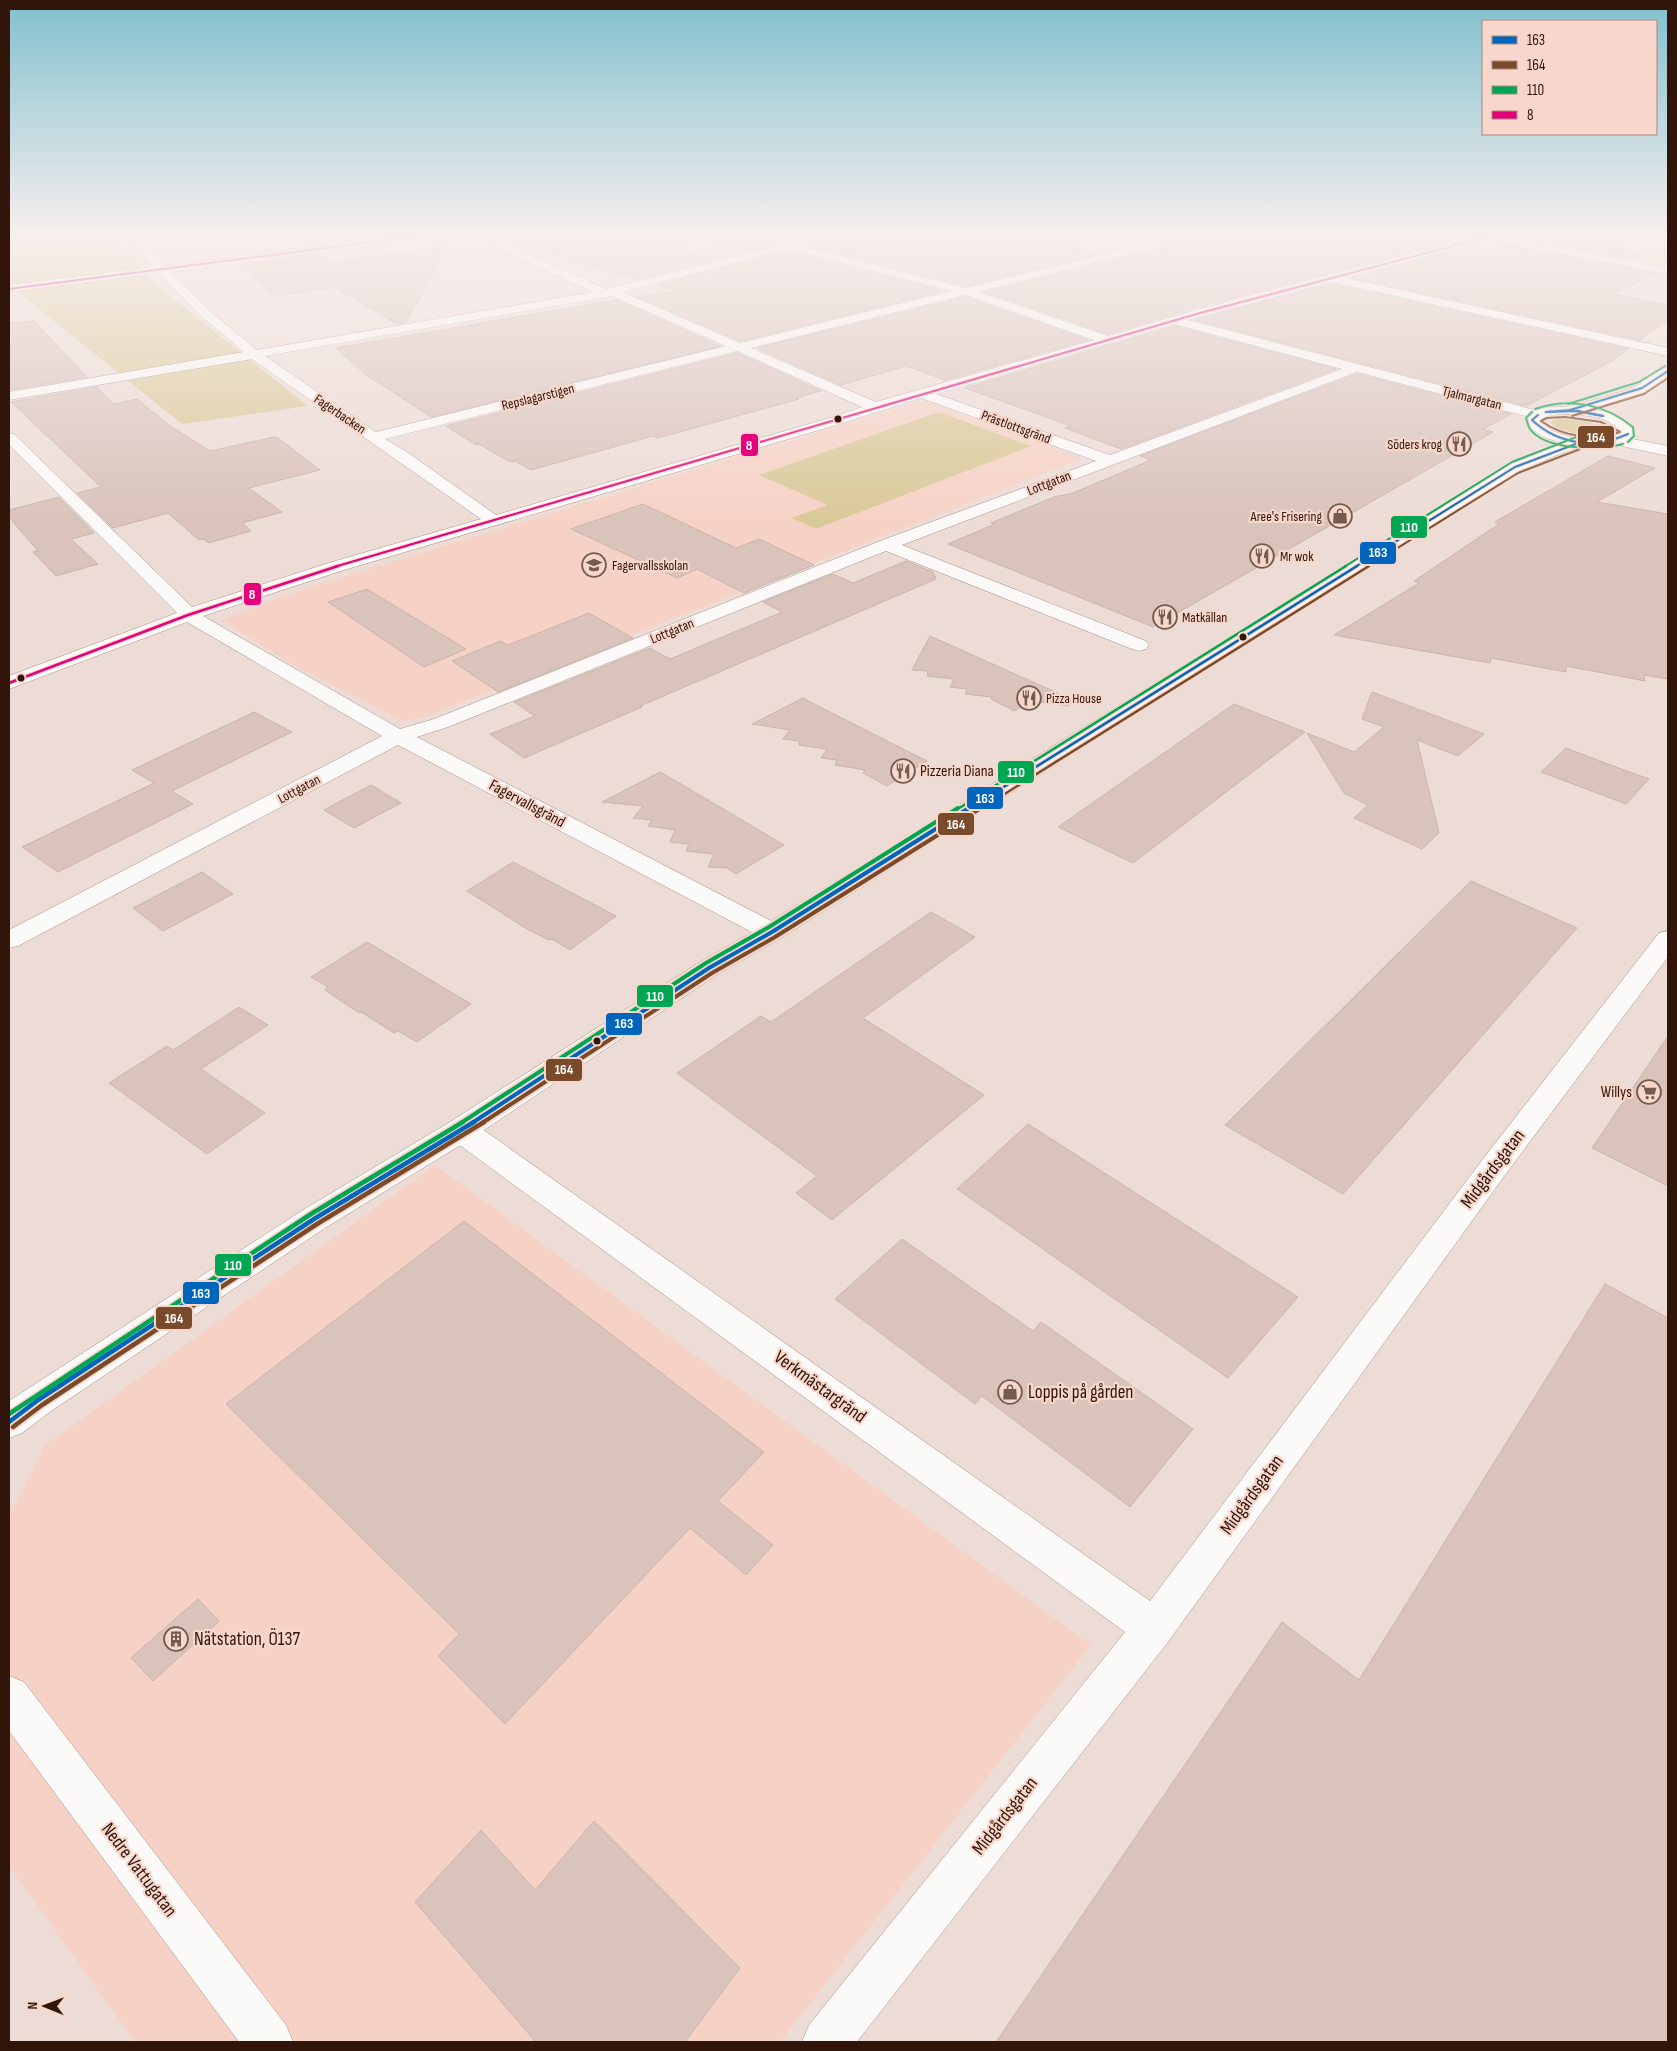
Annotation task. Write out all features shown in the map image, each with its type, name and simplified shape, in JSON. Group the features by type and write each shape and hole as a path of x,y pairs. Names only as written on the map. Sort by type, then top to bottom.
{"street":[{"name":"Fagerbacken","path":"225,330 254,354 493,520"},
{"path":"9,396 396,330"},
{"path":"698,330 875,407"},
{"name":"Repslagarstigen","path":"374,438 809,330"},
{"path":"1078,330 1108,340"},
{"path":"9,683 188,615 338,566 1144,330"},
{"name":"Tjalmargatan","path":"1208,330 1537,415"},
{"path":"1566,330 1668,352"},
{"name":"Lottgatan","path":"9,940 398,736 441,722 530,688 886,545 1356,368"},
{"path":"1570,410 1642,388 1668,372"},
{"path":"1621,431 1629,410 1642,388"},
{"name":"Prästlottsgränd","path":"923,394 1108,460"},
{"path":"1581,442 1553,436 1534,425 1532,420 1537,415 1549,411 1570,410 1597,414 1621,431 1668,451"},
{"path":"1515,467 1537,441 1542,431"},
{"path":"9,1422 38,1400 306,1224 461,1130 710,968 772,932 1194,670 1515,467 1581,442 1621,431 1668,442"},
{"name":"Fagervallsgränd","path":"9,437 182,606 188,615 398,736 772,932"},
{"path":"886,545 1139,646"},
{"name":"Midgårdsgatan","path":"826,2042 1154,1628 1492,1171 1668,939"},
{"name":"Verkmästargränd","path":"461,1130 1154,1628"},
{"name":"Nedre Vattugatan","path":"9,1698 269,2042"}],"shaded area":[{"path":"65,330 212,330 308,406 182,424"},
{"name":"Fagervallsskolan","path":"917,402 927,402 1082,458 422,718 403,721 293,665 221,620 306,588"},
{"path":"939,412 1031,446 816,529 792,518 827,505 759,475"},
{"path":"1560,418 1587,420 1598,429 1581,434 1567,432 1555,427 1551,423"},
{"path":"435,1165 1091,1645 780,2042 135,2042 9,1866 9,1516 44,1446"}],"building":[{"path":"9,330 42,330 87,377 9,390"},
{"path":"443,330 684,330 720,346 431,417 365,374 336,348"},
{"path":"714,330 786,330 740,341"},
{"path":"832,330 1059,330 1088,340 945,380 906,366 841,385 757,348"},
{"path":"1095,330 1122,330 1108,334"},
{"path":"1161,330 1188,330 1336,369 1121,449 1065,428 1071,426 965,388"},
{"path":"1232,330 1540,330 1628,349 1612,361 1526,406"},
{"path":"1593,330 1654,330 1640,340"},
{"path":"737,353 821,391 796,398 799,399 658,438 653,436 531,470 515,461 510,462 479,444 476,445 446,426"},
{"path":"1357,374 1511,414 1483,429 1493,432 1153,627 948,544 995,524 991,523 1054,497 1073,493 1151,460 1140,456"},
{"path":"97,387 113,404 137,399 170,426 210,451 274,437 278,438 320,470 249,488 282,512 242,523 251,531 208,543 204,539 199,540 168,513 113,528 77,493 101,487 11,402"},
{"path":"1608,456 1655,468 1597,502 1668,514 1668,679 1644,675 1645,681 1566,666 1566,672 1491,658 1490,663 1334,635 1419,583 1414,581 1499,524 1495,522"},
{"path":"59,497 94,533 71,539 98,564 56,576 33,552 38,551 9,517 9,510"},
{"path":"643,504 736,548 759,539 814,565 744,593 697,569 677,578 571,529"},
{"path":"906,561 933,572 936,579 524,758 490,734 535,716 514,702 650,648 670,659 782,612 763,602 833,574 853,583"},
{"path":"367,589 466,649 424,667 328,602"},
{"path":"589,613 633,638 498,692 452,661 500,641 508,645"},
{"path":"930,636 1071,699 1069,706 1031,701 1014,711 991,699 992,697 965,694 967,689 950,687 954,679 927,676 928,671 912,670"},
{"path":"1372,692 1484,734 1458,756 1417,740 1439,833 1422,849 1354,818 1368,805 1344,793 1307,733 1354,752 1384,727 1362,719"},
{"path":"803,698 927,761 887,786 863,773 865,770 835,765 837,760 821,758 827,749 799,745 799,741 783,739 790,730 752,724"},
{"path":"1234,704 1305,732 1133,863 1058,827"},
{"path":"254,712 292,732 172,791 193,804 58,872 22,847 154,783 132,770"},
{"path":"1566,748 1649,779 1626,804 1541,772"},
{"path":"660,772 784,845 736,874 727,868 708,867 714,854 686,851 689,844 670,842 675,830 648,826 652,820 633,818 643,806 602,802"},
{"path":"371,785 401,803 354,828 324,810"},
{"path":"513,862 616,916 570,950 552,939 549,940 527,929 467,891"},
{"path":"202,872 233,894 163,931 133,908"},
{"path":"1471,881 1577,928 1343,1194 1225,1125"},
{"path":"931,912 975,937 863,1018 984,1095 832,1220 796,1193 817,1176 677,1073 761,1016 771,1022"},
{"path":"367,942 471,1004 417,1042 398,1031 394,1033 361,1012 359,1013 325,990 328,987 311,977"},
{"path":"239,1007 268,1025 201,1069 265,1113 207,1154 109,1083 167,1046 173,1050"},
{"name":"Willys","path":"1668,1036 1668,1186 1592,1148"},
{"path":"1028,1124 1298,1297 1228,1378 957,1189"},
{"path":"464,1221 764,1452 718,1501 773,1545 746,1575 690,1528 505,1724 438,1656 459,1634 226,1404"},
{"path":"902,1239 1033,1331 1041,1322 1193,1429 1130,1507 982,1396 975,1404 835,1299"},
{"path":"1605,1284 1668,1318 1668,2042 996,2042 1282,1622 1359,1680"},
{"name":"Nätstation, Ö137","path":"198,1599 219,1621 153,1681 131,1658"},
{"path":"594,1821 740,1968 685,2042 536,2042 415,1902 481,1830 535,1890"}],"transit line":[{"name":"8","path":"9,683 188,615 338,566 1143,330"},
{"name":"110","path":"1568,404 1639,382 1665,366"},
{"name":"163","path":"1570,410 1642,388 1668,371"},
{"name":"164","path":"1572,416 1644,394 1668,378"},
{"name":"110","path":"1535,409 1559,403 1587,404 1600,408 1624,419 1633,427 1634,436 1628,442"},
{"name":"163","path":"1546,412 1571,410 1603,416"},
{"name":"163","path":"1546,412 1578,411 1603,416"},
{"name":"110","path":"1532,412 1526,418 1529,428 1538,436 1551,442 1566,446 1599,448 1623,444"},
{"name":"163","path":"1538,415 1532,420 1552,435 1564,440 1591,443 1605,442 1628,434"},
{"name":"164","path":"1565,417 1601,422 1620,432 1602,437 1579,436 1557,430 1541,421 1547,418 1565,417"},
{"name":"110","path":"9,1414 311,1214 458,1125 706,963 769,927 1512,462 1579,436"},
{"name":"163","path":"9,1422 38,1400 314,1219 461,1130 709,968 772,932 1515,467 1581,442"},
{"name":"164","path":"13,1427 42,1405 317,1224 464,1135 712,973 775,937 1518,473 1583,448"}],"place":[{"name":"Söders krog","path":"1459,444"},
{"name":"Aree's Frisering","path":"1340,516"},
{"name":"Mr wok","path":"1262,556"},
{"name":"Fagervallsskolan","path":"594,565"},
{"name":"Matkällan","path":"1165,617"},
{"name":"Pizza House","path":"1029,698"},
{"name":"Pizzeria Diana","path":"903,771"},
{"name":"Willys","path":"1649,1092"},
{"name":"Loppis på gården","path":"1010,1392"},
{"name":"Nätstation, Ö137","path":"176,1639"}]}
